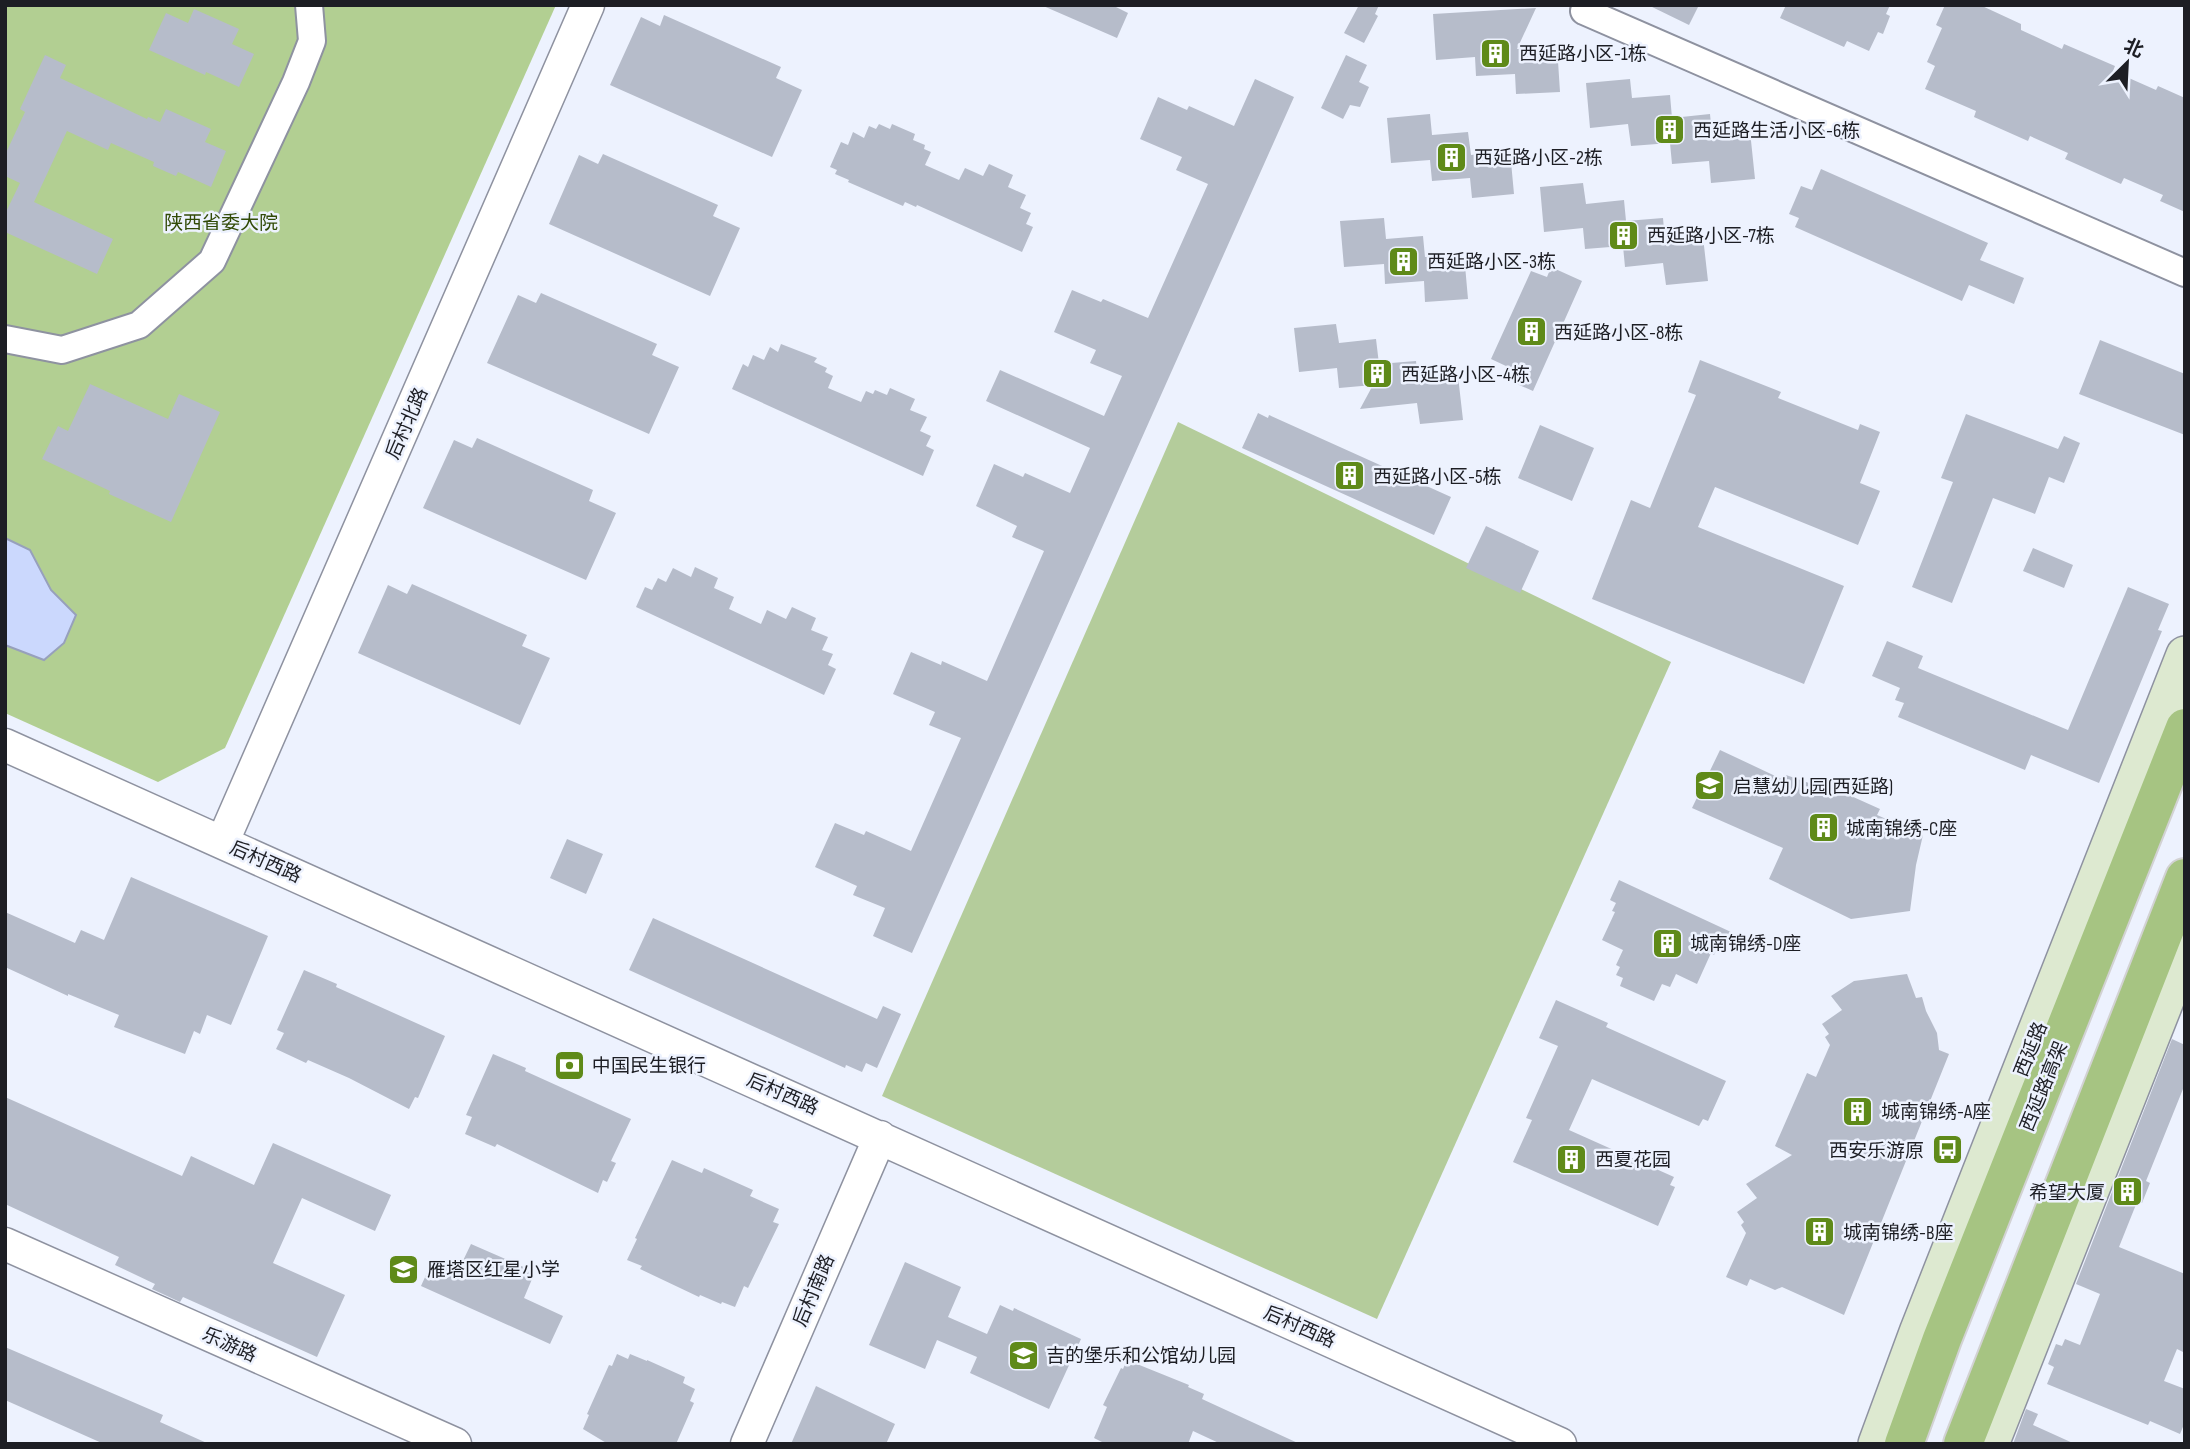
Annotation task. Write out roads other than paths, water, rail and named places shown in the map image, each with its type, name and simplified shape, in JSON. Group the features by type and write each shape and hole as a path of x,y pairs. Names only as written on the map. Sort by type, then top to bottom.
{"highway":[{"name":"西延路高架","path":"1903,1444 1942,1339 2185,728"},
{"path":"1963,1444 2185,878"}],"main road":[{"name":"西延路","path":"1877,1444 1919,1330 2185,655"},
{"path":"1990,1444 2185,950"}],"street":[{"path":"5,339 61,350 139,325 212,261 296,82 312,41 309,5"},
{"name":"后村北路","path":"223,841 588,5"},
{"path":"1587,5 1584,11 2185,273"},
{"name":"后村西路","path":"5,745 1560,1444"},
{"name":"后村南路","path":"747,1444 880,1137"},
{"name":"乐游路","path":"5,1244 455,1444"}],"water":[{"path":"5,538 30,550 51,590 76,615 64,643 44,660 5,645"}],"place":[{"name":"西延路小区-1栋","path":"1496,53"},
{"name":"西延路生活小区-6栋","path":"1670,130"},
{"name":"西延路小区-2栋","path":"1451,157"},
{"name":"西延路小区-7栋","path":"1624,235"},
{"name":"西延路小区-3栋","path":"1404,261"},
{"name":"西延路小区-8栋","path":"1531,332"},
{"name":"西延路小区-4栋","path":"1378,374"},
{"name":"西延路小区-5栋","path":"1350,476"},
{"name":"启慧幼儿园(西延路)","path":"1710,786"},
{"name":"城南锦绣-C座","path":"1823,828"},
{"name":"城南锦绣-D座","path":"1667,943"},
{"name":"中国民生银行","path":"569,1065"},
{"name":"城南锦绣-A座","path":"1858,1111"},
{"name":"西安乐游原","path":"1947,1150"},
{"name":"西夏花园","path":"1572,1159"},
{"name":"希望大厦","path":"2128,1192"},
{"name":"城南锦绣-B座","path":"1820,1232"},
{"name":"雁塔区红星小学","path":"404,1269"},
{"name":"吉的堡乐和公馆幼儿园","path":"1023,1355"}],"park label":[{"name":"陕西省委大院","path":"221,222"}]}
